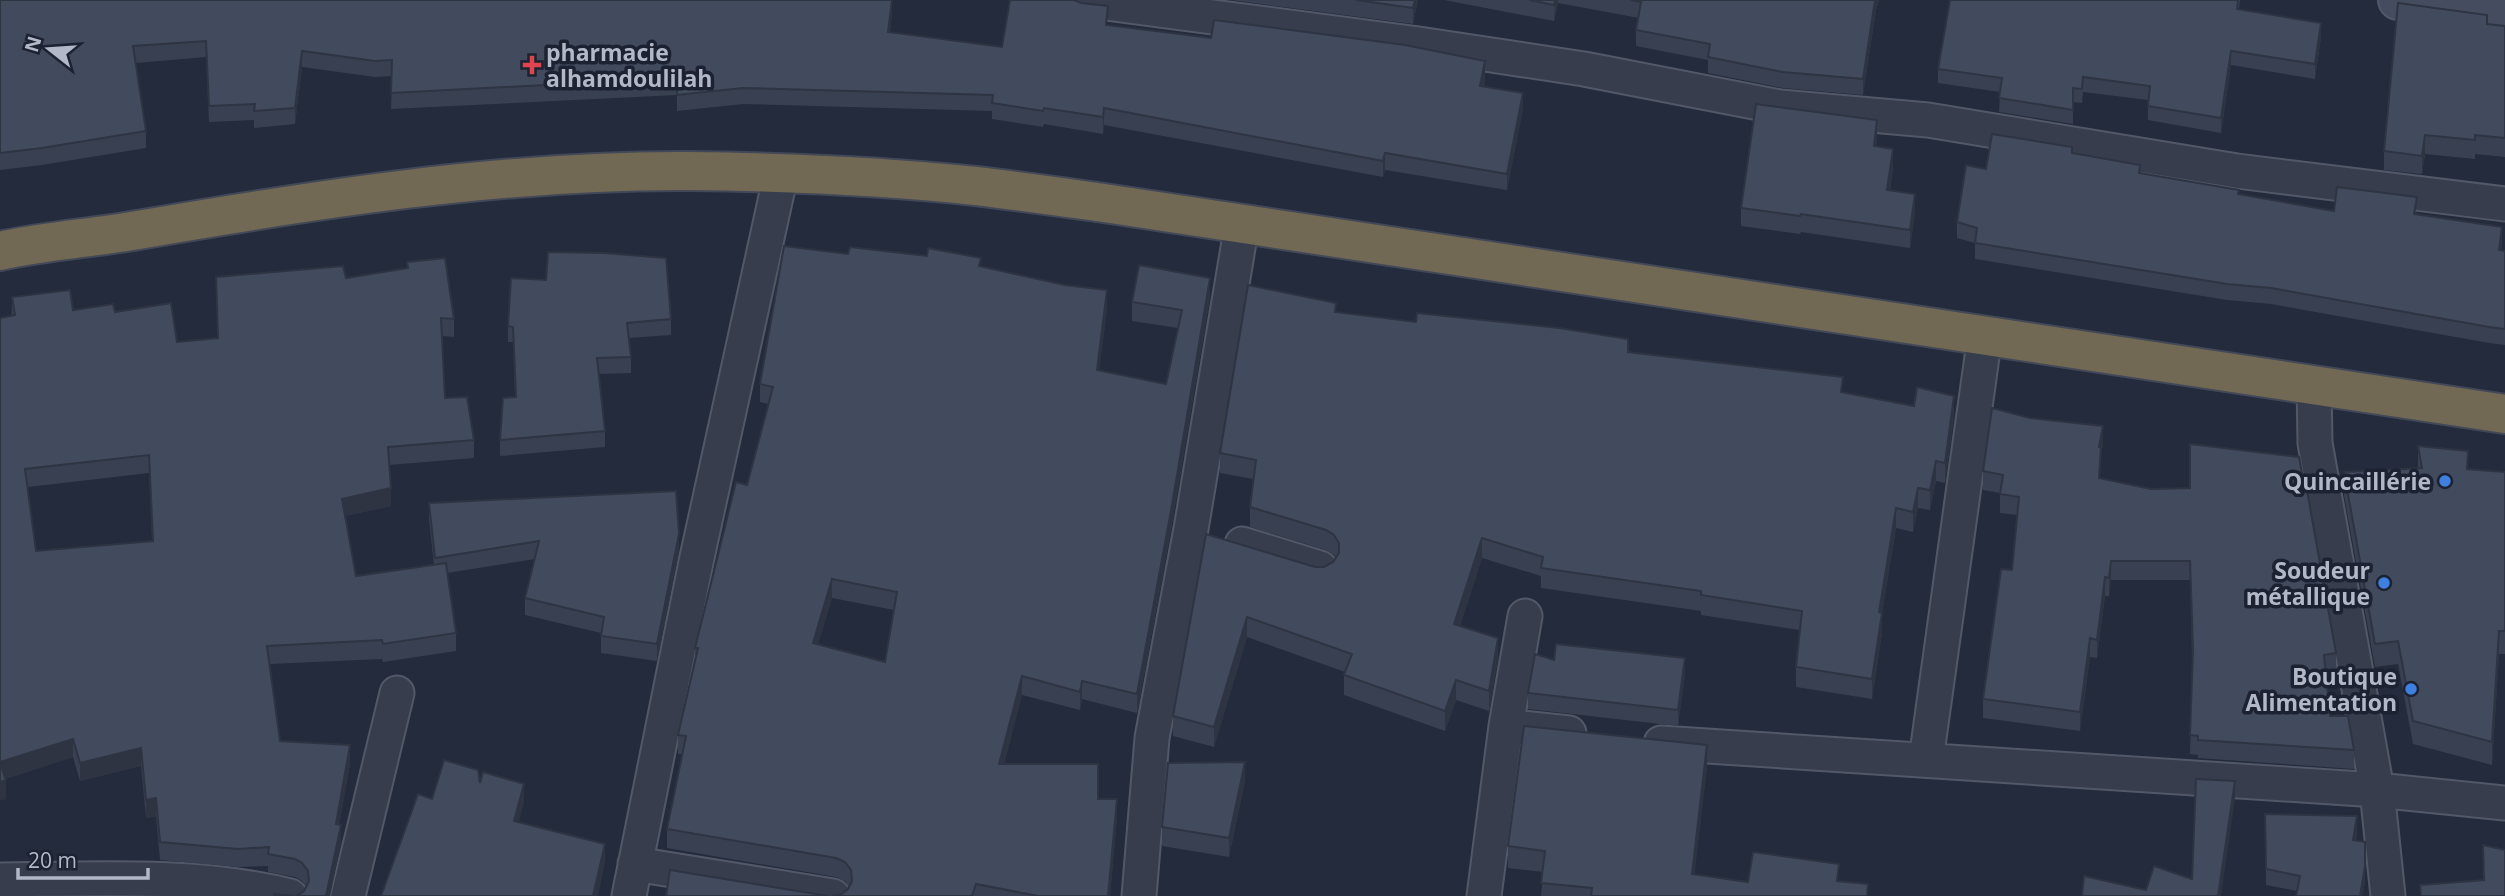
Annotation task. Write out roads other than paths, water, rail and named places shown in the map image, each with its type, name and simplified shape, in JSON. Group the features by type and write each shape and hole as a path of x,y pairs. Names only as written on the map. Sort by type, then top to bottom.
{"highway":[{"path":"0,251 225,215 386,192 483,182 685,171 866,177 976,186 1242,223 1457,258 2505,414"}],"street":[{"path":"1083,0 1419,44 1584,69 1780,107 1928,120 2237,171 2505,204"},
{"path":"2398,0 2505,14"},
{"path":"629,896 699,548 780,174"},
{"path":"1139,896 1152,738 1191,529 1242,223"},
{"path":"1926,760 1985,335"},
{"path":"2314,386 2315,443 2377,790 2388,896"},
{"path":"1191,529 1320,568"},
{"path":"1484,896 1506,726 1525,617"},
{"path":"348,896 397,693"},
{"path":"1506,726 1684,746 2377,790 2505,803"},
{"path":"635,864 833,896"},
{"path":"0,880 41,888 193,881 229,884 289,896"}],"place":[{"name":"pharmacie alhamdoulilah","path":"532,65"},
{"name":"Quincaillérie","path":"2445,481"},
{"name":"Soudeur métallique","path":"2384,583"},
{"name":"Boutique Alimentation","path":"2411,689"}]}
